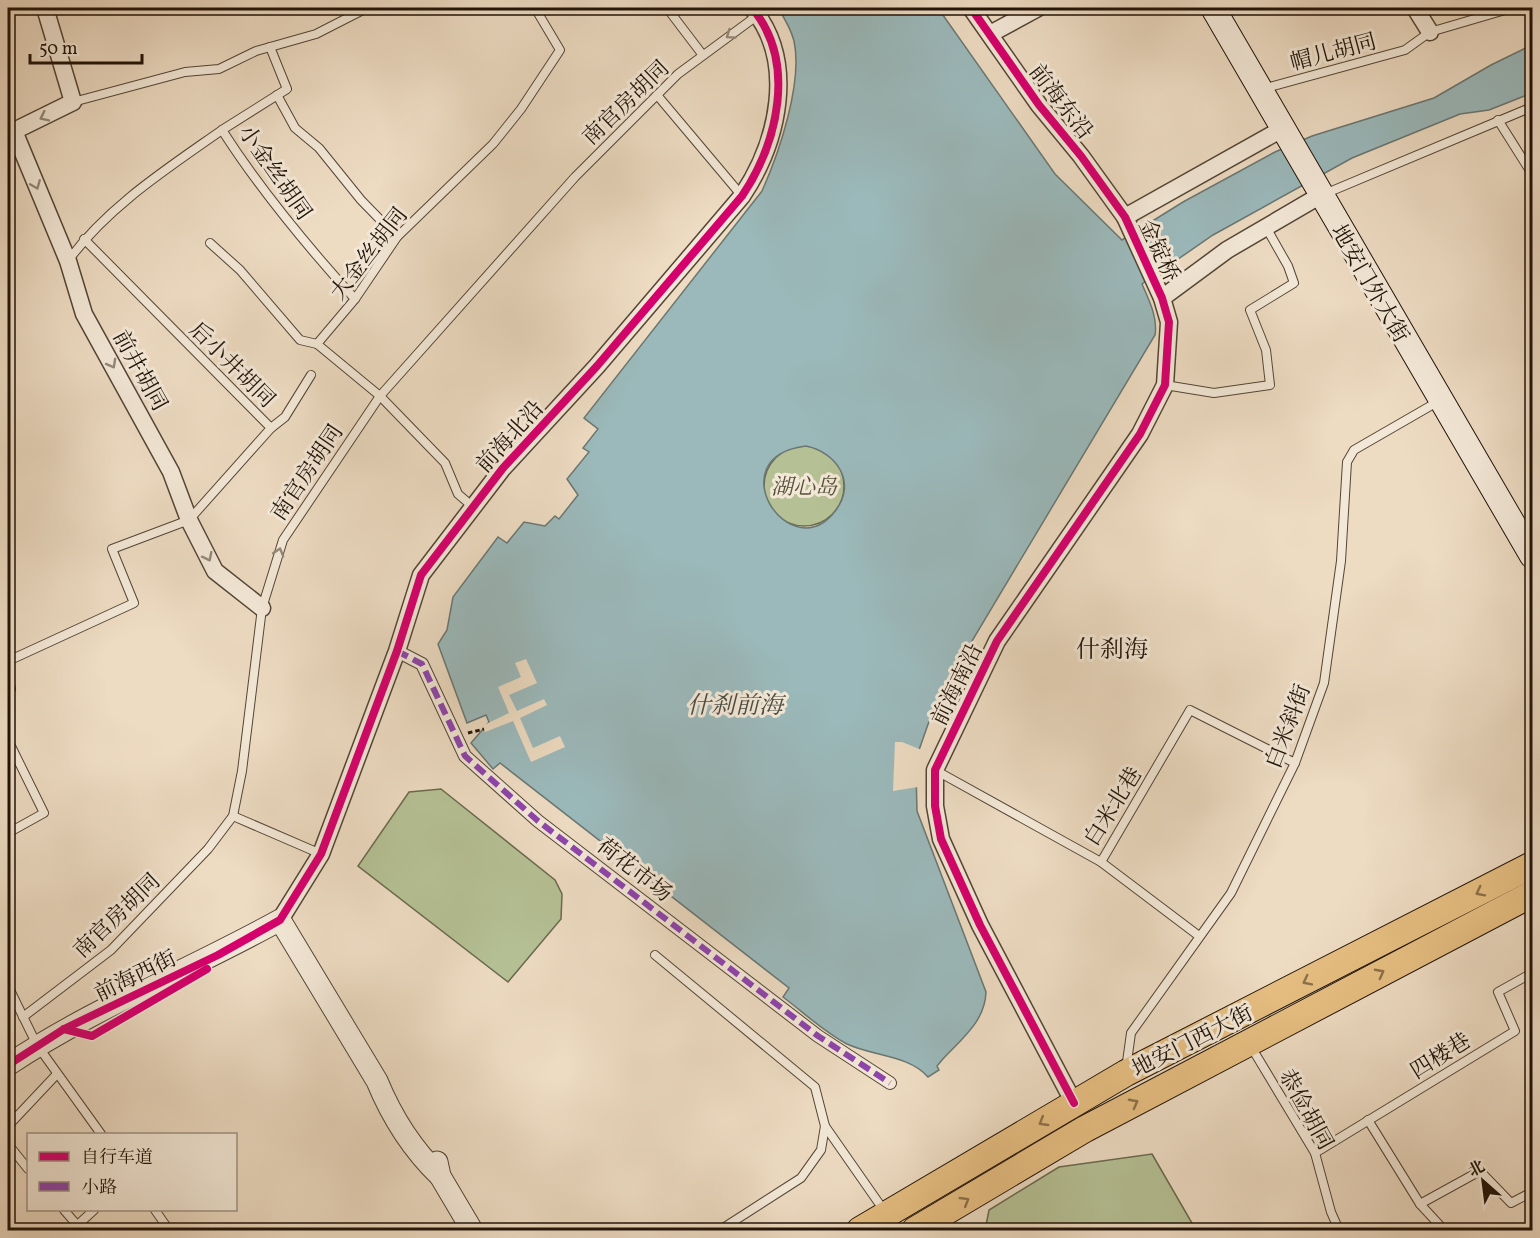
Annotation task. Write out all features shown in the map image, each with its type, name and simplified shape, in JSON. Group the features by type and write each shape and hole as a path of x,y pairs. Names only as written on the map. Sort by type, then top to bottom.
{"main road":[{"name":"地安门外大街","path":"1213,8 1533,556"},
{"name":"地安门西大街","path":"860,1230 1126,1074 1533,865"},
{"name":"地安门西大街","path":"915,1230 1085,1129 1533,894"}],"street":[{"path":"11,132 73,102 45,8"},
{"name":"前海东沿","path":"971,8 1040,105 1081,156 1125,217"},
{"path":"990,34 1038,8"},
{"path":"1415,8 1430,32"},
{"name":"前海北沿","path":"280,920 321,854 398,651 422,574 503,468 597,366 742,196 757,174 766,152 778,96 778,63 774,44 755,11"},
{"path":"1125,217 1282,129"},
{"name":"前井胡同","path":"11,132 68,261 84,314 171,472 189,520 215,571 262,608"},
{"path":"1162,298 1227,250 1267,229 1321,195"},
{"name":"金锭桥","path":"1125,217 1162,298"},
{"name":"前海南沿","path":"1074,1103 980,925 941,839 936,806 935,770 997,640 1140,434 1165,385 1169,322 1162,298"},
{"name":"荷花市场","path":"398,651 422,664 465,756 530,814 818,1036 890,1083"},
{"path":"280,920 377,1080 395,1094 434,1154 440,1176 472,1230"},
{"name":"前海西街","path":"8,1065 64,1029 218,955 280,920"}],"lane":[{"path":"73,102 185,72 219,69 270,47 316,34 367,8"},
{"name":"大金丝胡同","path":"317,344 355,299 397,237 493,144 521,109 560,50 535,8"},
{"path":"667,8 702,54"},
{"name":"帽儿胡同","path":"1261,90 1405,50 1430,32 1512,8"},
{"name":"南官房胡同","path":"23,1017 111,951 208,849 233,816 242,771 262,608 283,540 380,396 575,177 657,95 702,54 755,11"},
{"name":"小金丝胡同","path":"270,47 287,89 222,130 250,175 305,243 355,299"},
{"path":"277,95 295,128 319,148 361,200 397,237"},
{"path":"657,95 742,196"},
{"path":"1321,195 1533,107"},
{"path":"1498,120 1533,174"},
{"path":"68,261 84,239 148,183 222,130"},
{"path":"1165,385 1214,393 1270,385 1266,350 1250,310 1294,283 1288,266 1267,229"},
{"name":"后小井胡同","path":"84,239 271,428 189,520"},
{"path":"210,243 240,270 300,339 317,344 380,396 445,463 458,494 472,506"},
{"path":"271,428 285,417 311,375"},
{"name":"白米斜街","path":"1126,1074 1131,1033 1231,892 1295,763 1324,683 1341,561 1347,462 1354,450 1440,400"},
{"path":"8,661 134,603 112,549 189,520"},
{"path":"8,674 11,689 8,697"},
{"name":"白米北巷","path":"935,770 1101,862 1190,710 1295,763"},
{"path":"8,740 44,813 8,833"},
{"path":"233,816 321,854"},
{"path":"1101,862 1199,936"},
{"path":"655,955 815,1087 825,1126 887,1215"},
{"name":"四楼巷","path":"1315,1153 1515,1031 1498,993 1533,973"},
{"path":"8,986 37,1045 100,1133"},
{"name":"恭俭胡同","path":"1248,1042 1315,1153 1331,1212 1339,1230"},
{"path":"8,1126 57,1074"},
{"path":"1368,1120 1420,1204 1444,1230"},
{"path":"720,1230 801,1178 821,1150 825,1126"},
{"path":"8,1144 27,1168"},
{"path":"1420,1204 1480,1171 1511,1203 1533,1191"},
{"path":"64,1211 74,1228 92,1211"},
{"path":"155,1211 169,1230"}],"path":[{"path":"792,1230 798,1227 801,1230"}],"green space":[{"name":"湖心岛","path":"804,446 819,449 832,458 841,471 844,486 841,501 832,514 819,523 804,526 789,523 776,514 767,501 764,486 767,471 776,458 789,449"},
{"path":"441,789 555,880 562,894 561,919 508,982 358,866 409,792"},
{"path":"1152,1154 1196,1230 985,1230 989,1210 1059,1167"}],"water":[{"name":"什刹前海","path":"778,8 938,8 1055,174 1122,240 1183,202 1275,152 1312,136 1434,98 1491,65 1532,45 1532,93 1489,110 1460,114 1352,158 1213,235 1142,284 1154,316 1155,335 957,666 932,713 919,750 916,770 917,811 986,992 985,1003 977,1021 937,1066 939,1070 928,1077 911,1064 857,1048 830,1034 783,997 789,988 500,763 493,769 471,743 489,722 486,715 467,723 438,644 447,630 453,597 498,537 507,543 524,522 545,526 555,516 559,519 578,495 567,479 589,452 583,448 598,429 584,418 762,191 788,118 795,77 794,41","holes":["806,446 817,449 834,462 840,470 844,479 842,499 836,510 818,525 800,527 783,519 770,505 764,487 766,469 780,454"]}],"pier":[{"path":"526,659 537,683 509,695 517,711 544,699 547,705 520,718 533,748 560,736 565,747 531,762 513,721 485,732 482,726 509,713 498,687 521,677 515,663"},
{"path":"895,742 902,742 922,750 918,787 893,791"}],"marked path":[{"path":"397,651 422,664 465,756 538,821 818,1036 890,1083"}],"cycle path":[{"path":"8,1065 64,1029 218,955 280,920 321,854 397,651 421,575 503,468 597,366 742,196 755,175 773,127 778,77 774,53 766,29 752,8"},
{"path":"971,8 1039,105 1081,156 1125,217 1162,298 1169,322 1165,385 1140,434 997,641 935,770 935,806 941,839 980,925 1074,1103"},
{"path":"64,1029 92,1036 207,969"}],"district":[{"name":"什刹海","path":"1112,649"}]}
